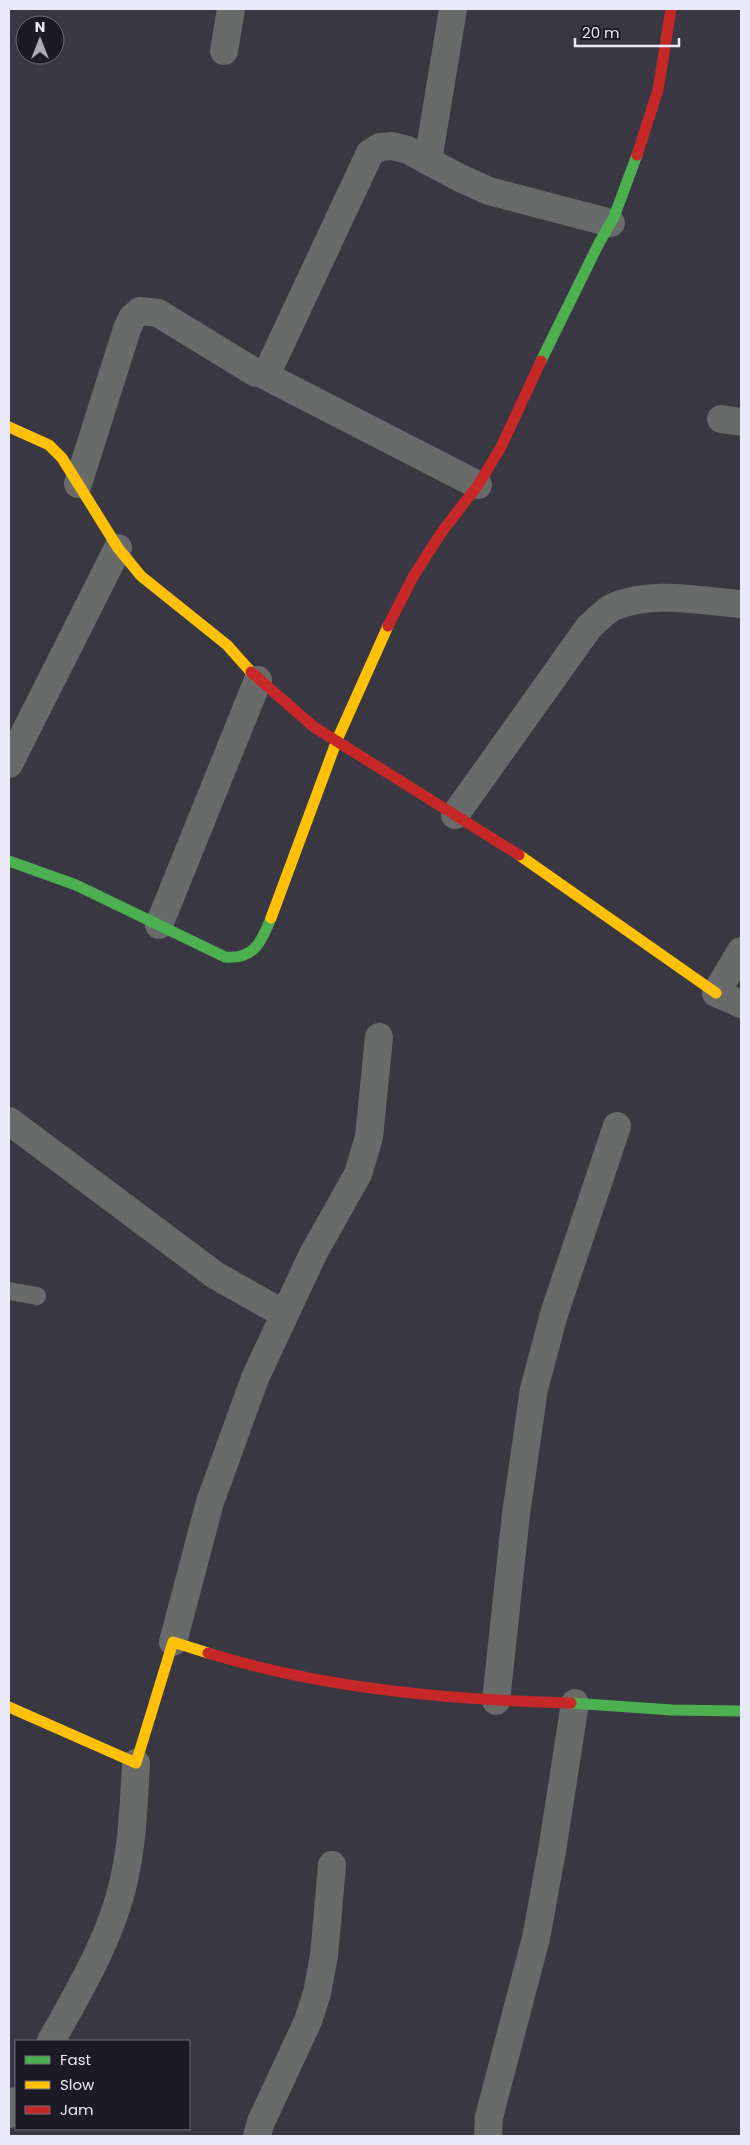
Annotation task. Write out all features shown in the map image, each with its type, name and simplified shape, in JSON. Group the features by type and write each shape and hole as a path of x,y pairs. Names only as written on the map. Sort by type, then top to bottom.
{"street":[{"path":"224,50 232,9"},
{"path":"428,161 453,9"},
{"path":"9,861 76,885 225,957 239,959 252,952 264,936 337,740 386,631 413,577 441,534 478,485 501,447 520,403 598,245 611,223 644,135 658,90 671,9"},
{"path":"262,374 267,373 271,368 370,152 380,147 392,146 408,150 489,191 611,223"},
{"path":"78,484 127,329 132,318 140,311 150,310 158,313 256,373 262,374 478,485"},
{"path":"9,427 49,445 62,458 118,548 141,576 183,608 226,645 258,680 314,727 536,866 716,993 741,1004"},
{"path":"9,764 118,548"},
{"path":"455,815 589,627 612,608 636,601 675,598 741,604"},
{"path":"160,925 258,680"},
{"path":"716,993 741,951"},
{"path":"51,2040 94,1960 114,1911 126,1871 134,1817 136,1763 173,1642 210,1502 255,1378 313,1254 358,1174 370,1137 379,1037"},
{"path":"9,1121 214,1275 284,1314"},
{"path":"496,1701 516,1514 534,1389 554,1314 617,1126"},
{"path":"173,1642 247,1665 318,1680 496,1701 575,1703 672,1710 741,1711"},
{"path":"488,2136 489,2117 538,1930 575,1703"},
{"path":"9,1707 136,1763"},
{"path":"257,2136 261,2122 308,2021 317,1993 324,1956 332,1865"},
{"path":"9,2114 15,2103"}],"lane":[{"path":"9,1291 37,1296"}],"traffic: fast":[{"path":"541,361 598,245 614,217 637,155"},
{"path":"9,861 76,885 225,957 235,957 250,952 260,941 271,918"},
{"path":"571,1703 672,1710 741,1711"}],"traffic: slow":[{"path":"9,427 49,445 62,458 118,548 141,576 227,645 251,672"},
{"path":"271,918 337,740 388,626"},
{"path":"519,855 716,993"},
{"path":"9,1707 136,1763 173,1642 208,1653"}],"traffic: jam":[{"path":"637,155 658,90 671,9"},
{"path":"388,626 413,577 441,533 478,485 501,447 541,361"},
{"path":"251,672 314,727 519,855"},
{"path":"208,1653 297,1676 342,1684 480,1699 571,1703"}]}
